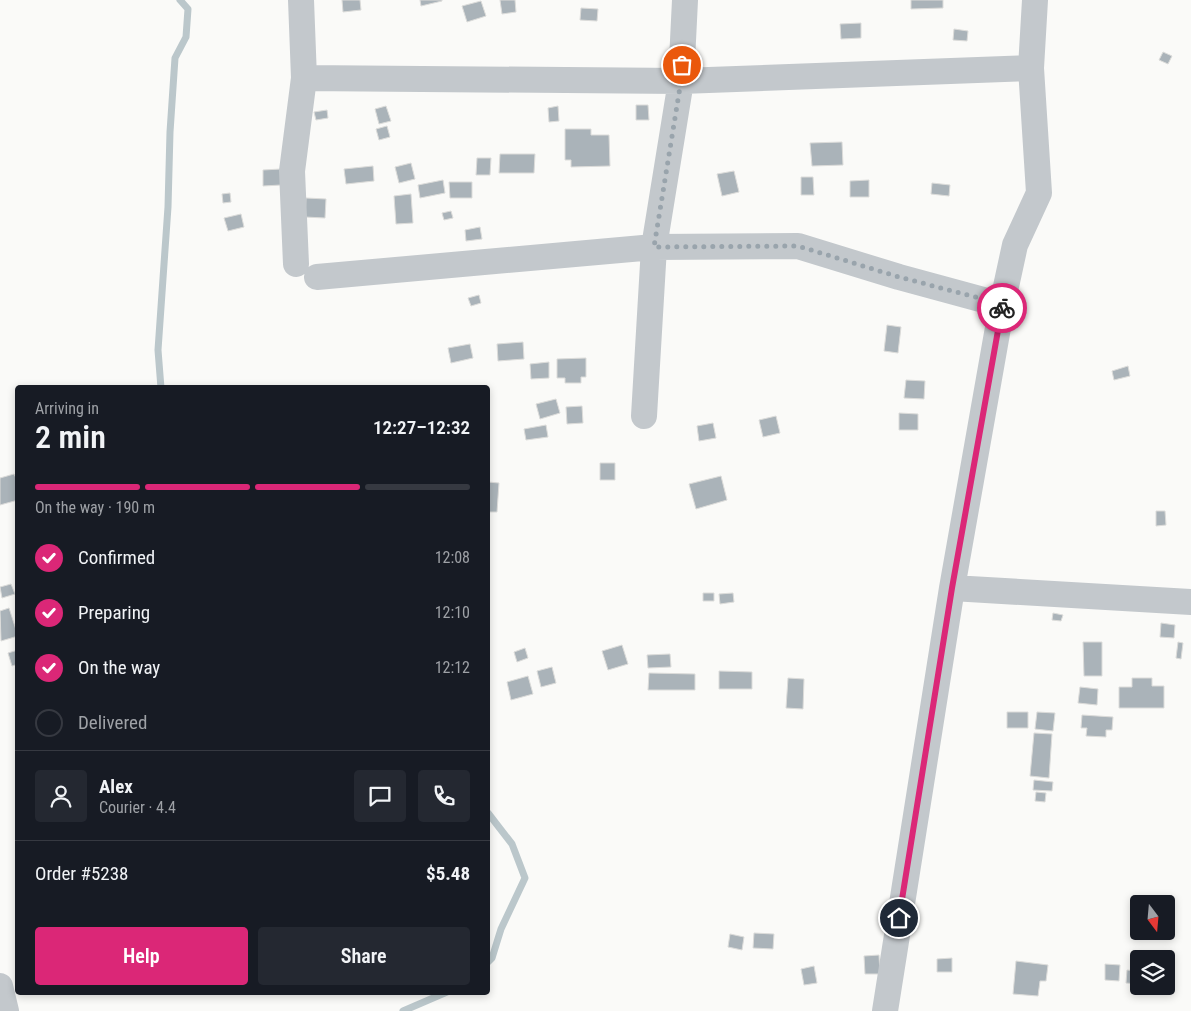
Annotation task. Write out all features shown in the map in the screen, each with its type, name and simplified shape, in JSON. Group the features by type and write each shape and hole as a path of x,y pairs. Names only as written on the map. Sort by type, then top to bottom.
{"street":[{"path":"301,0 304,78 292,171 307,270 654,247 798,246 899,277 1002,304"},
{"path":"644,416 654,247 681,81 685,0"},
{"path":"885,1011 952,588 1002,304 1015,245 1039,193 1031,68 1035,0"},
{"path":"304,78 681,81 1031,68"},
{"path":"952,588 1191,602"},
{"path":"0,986 6,1011"}],"building":[{"path":"342,0 360,0 361,10 343,12"},
{"path":"420,0 442,0 442,1 421,6"},
{"path":"500,0 515,0 516,12 502,14"},
{"path":"911,0 943,0 943,8 911,9"},
{"path":"481,1 486,16 467,22 462,6"},
{"path":"581,8 598,9 597,21 580,20"},
{"path":"861,23 861,38 841,39 840,24"},
{"path":"954,29 968,31 967,41 953,40"},
{"path":"1163,52 1172,56 1168,64 1159,60"},
{"path":"636,105 648,105 649,120 636,120"},
{"path":"386,106 391,121 379,124 375,109"},
{"path":"558,106 559,121 549,122 548,108"},
{"path":"327,110 328,118 316,120 314,112"},
{"path":"387,126 390,137 379,140 376,129"},
{"path":"565,129 591,129 591,135 609,135 610,166 571,167 571,160 565,160"},
{"path":"842,142 843,165 812,166 810,143"},
{"path":"500,154 535,154 534,173 499,173"},
{"path":"477,158 491,158 490,175 476,175"},
{"path":"411,163 415,179 399,183 395,167"},
{"path":"373,166 374,181 346,184 344,169"},
{"path":"281,169 281,185 263,186 263,170"},
{"path":"734,171 739,192 722,196 717,174"},
{"path":"801,177 813,177 814,195 801,195"},
{"path":"443,180 445,193 420,198 418,185"},
{"path":"869,180 869,197 850,197 850,181"},
{"path":"449,182 472,182 472,198 450,198"},
{"path":"932,183 950,185 949,196 931,194"},
{"path":"230,193 231,202 223,203 222,194"},
{"path":"411,194 413,223 396,224 394,196"},
{"path":"306,198 326,199 325,218 305,217"},
{"path":"451,211 453,218 444,220 442,213"},
{"path":"241,214 244,227 228,231 224,218"},
{"path":"480,227 482,239 466,241 465,230"},
{"path":"479,295 481,303 471,306 468,298"},
{"path":"887,325 901,327 898,353 884,351"},
{"path":"523,342 524,359 498,361 497,344"},
{"path":"470,344 473,358 451,363 448,348"},
{"path":"586,358 586,377 581,377 581,383 565,383 565,378 557,378 557,359"},
{"path":"549,362 549,378 531,379 530,364"},
{"path":"1128,366 1130,376 1114,380 1112,371"},
{"path":"906,380 925,381 924,399 904,398"},
{"path":"556,399 560,413 540,419 536,404"},
{"path":"582,406 583,423 567,424 566,407"},
{"path":"899,413 918,414 918,430 899,430"},
{"path":"776,416 780,433 763,437 759,420"},
{"path":"713,423 716,438 699,441 697,426"},
{"path":"546,425 548,437 526,440 524,429"},
{"path":"600,463 615,463 615,480 600,480"},
{"path":"14,474 15,501 0,505 0,478"},
{"path":"721,476 727,500 696,509 689,484"},
{"path":"490,482 499,483 497,512 490,512"},
{"path":"1156,511 1165,511 1166,525 1156,526"},
{"path":"11,584 15,594 2,598 0,587"},
{"path":"703,593 714,593 714,601 703,601"},
{"path":"733,593 734,602 720,604 719,594"},
{"path":"9,608 15,627 15,637 1,641 0,611"},
{"path":"1053,613 1063,615 1061,621 1052,620"},
{"path":"1161,623 1175,625 1174,638 1160,637"},
{"path":"1083,642 1102,642 1102,676 1084,676"},
{"path":"1178,642 1183,643 1181,659 1176,658"},
{"path":"622,645 628,664 608,670 602,651"},
{"path":"525,648 528,658 517,662 514,652"},
{"path":"15,651 15,665 12,666 8,653"},
{"path":"670,654 671,667 648,668 647,655"},
{"path":"552,667 556,683 541,687 537,671"},
{"path":"719,671 752,672 752,689 719,689"},
{"path":"649,673 695,674 695,690 648,690"},
{"path":"528,676 533,694 511,700 507,682"},
{"path":"788,678 804,679 803,709 786,708"},
{"path":"1132,678 1152,678 1152,686 1164,686 1164,708 1119,708 1119,687 1132,687"},
{"path":"1080,687 1098,689 1097,705 1078,703"},
{"path":"1007,712 1028,712 1028,728 1007,728"},
{"path":"1037,712 1055,713 1053,731 1035,729"},
{"path":"1082,715 1113,717 1112,730 1106,730 1106,737 1086,736 1087,728 1081,728"},
{"path":"1034,733 1052,734 1049,778 1030,776"},
{"path":"1034,780 1053,782 1052,791 1033,790"},
{"path":"1036,792 1046,793 1045,802 1035,801"},
{"path":"754,933 774,934 773,949 753,948"},
{"path":"730,934 744,937 742,950 728,947"},
{"path":"879,955 880,974 865,974 864,956"},
{"path":"952,958 952,972 937,972 937,959"},
{"path":"1016,961 1048,965 1046,981 1040,981 1038,996 1013,994"},
{"path":"1105,964 1120,965 1119,981 1105,980"},
{"path":"814,966 817,983 804,985 801,969"},
{"path":"1127,970 1130,970 1130,983 1126,983"}],"waterway":[{"path":"161,385 158,350 168,207 170,132 175,58 186,37 188,9 180,0"},
{"path":"490,816 512,844 525,878 501,929 490,960"},
{"path":"403,1011 440,995"}],"way so far":[{"path":"682,65 654,247 798,246 899,277 1002,304 1002,308"}],"route":[{"path":"899,918 952,588 1002,308"}]}
